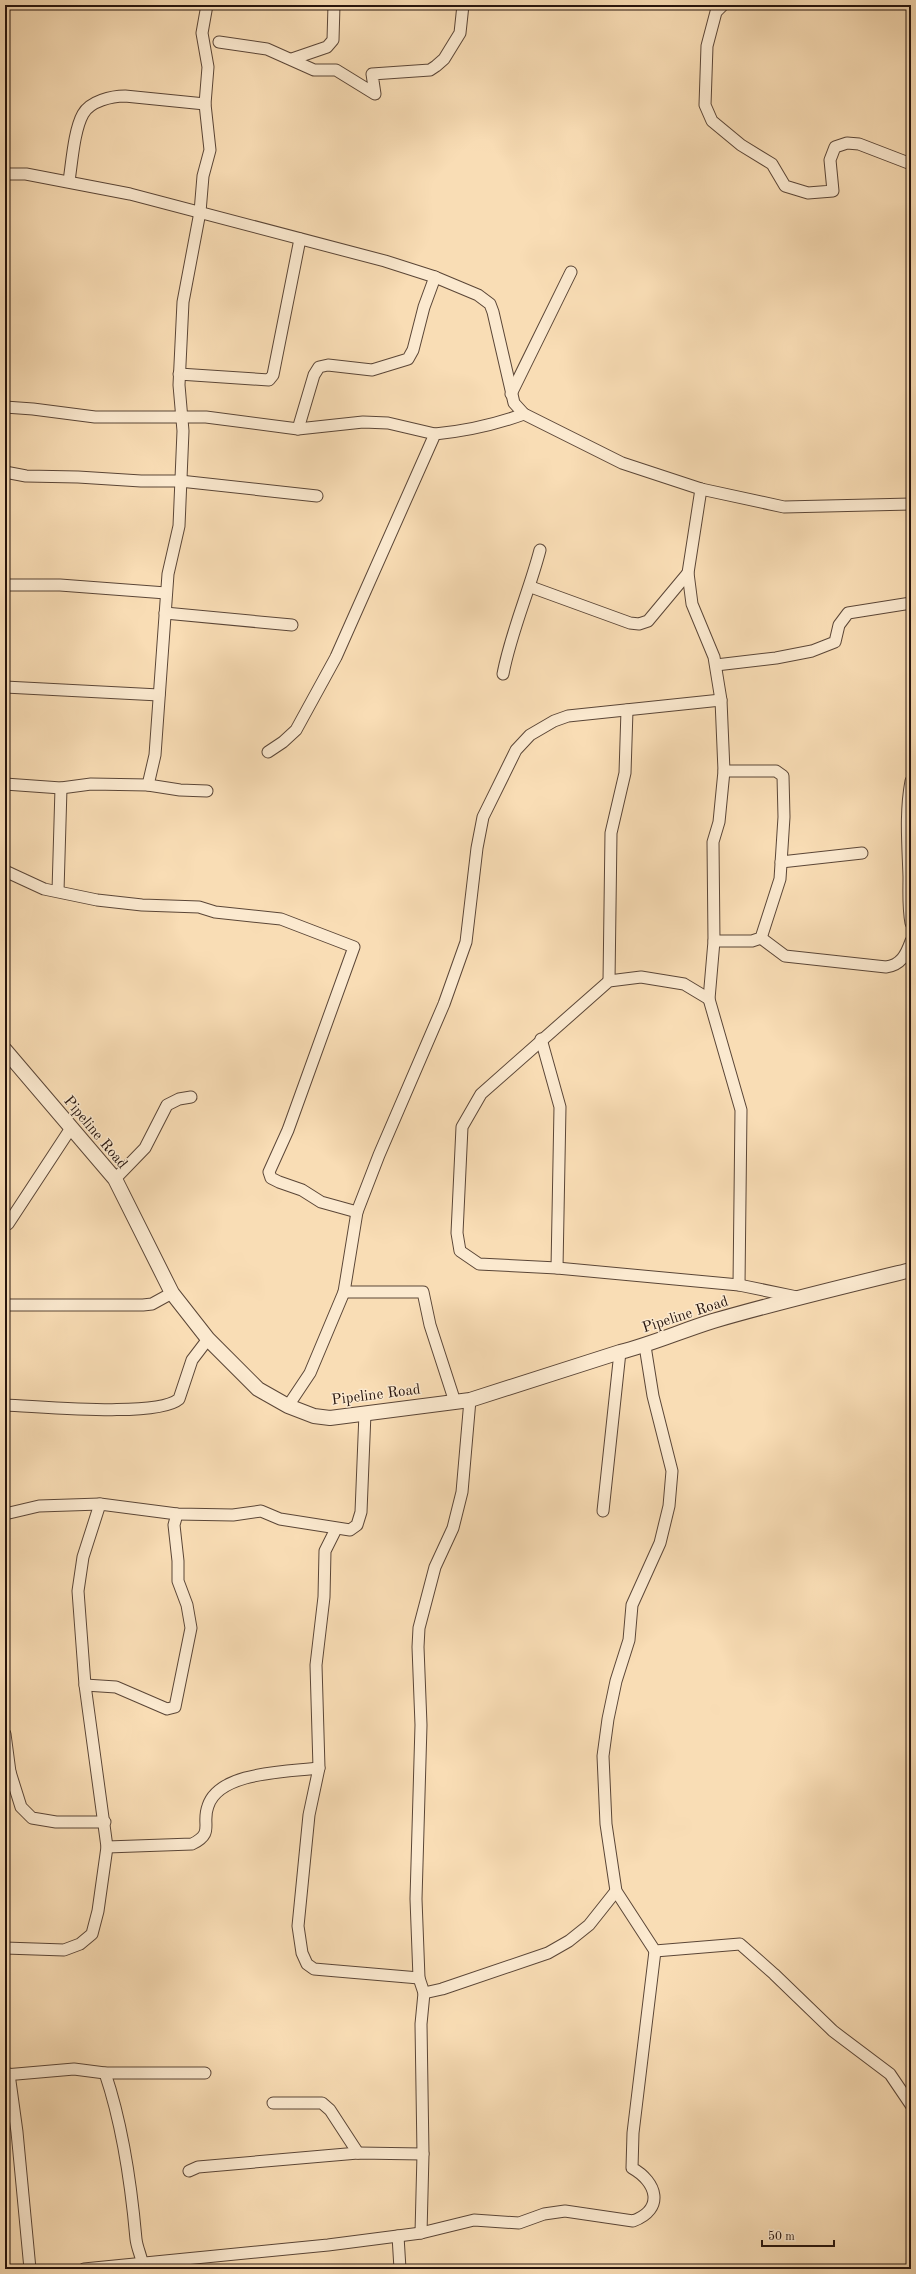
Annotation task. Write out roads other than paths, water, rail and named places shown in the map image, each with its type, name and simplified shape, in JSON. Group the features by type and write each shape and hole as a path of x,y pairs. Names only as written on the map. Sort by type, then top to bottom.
{"street":[{"path":"148,785 155,755 168,574 179,526 183,431 179,374 183,302 200,212 203,176 210,150 205,104 208,66 202,33 207,5"},
{"path":"292,59 327,47 331,43 333,40 334,5"},
{"path":"219,42 268,49 314,70 336,70 375,94 372,74 430,70 444,59 460,34 463,5"},
{"path":"723,5 716,12 707,46 705,105 712,121 741,145 772,164 785,186 808,193 834,191 830,160 835,147 847,143 882,151 911,164"},
{"path":"69,181 83,113 92,106 115,96 205,104"},
{"path":"5,174 26,174 69,181 130,194 385,261 435,277 478,295 490,304 514,403 524,414 622,463 701,489 784,507 911,504"},
{"path":"179,374 269,380 273,375 300,239"},
{"path":"511,394 571,272"},
{"path":"298,429 314,375 319,367 328,365 372,370 408,359 413,350 424,307 435,277"},
{"path":"5,407 96,417 206,418 298,429 363,422 402,425 435,434 466,432 524,414"},
{"path":"268,752 283,742 296,730 336,657 435,434"},
{"path":"5,472 26,476 78,477 141,482 180,481 317,496"},
{"path":"701,489 688,573 692,604 716,665 720,700 724,770 719,822 713,842 714,941 709,999 741,1110 739,1285"},
{"path":"503,674 509,645 531,587 540,550"},
{"path":"531,587 630,623 639,624 648,621 688,573"},
{"path":"5,585 60,584 166,593"},
{"path":"716,665 776,658 812,651 834,642 839,625 848,613 911,603"},
{"path":"165,613 292,625"},
{"path":"5,687 159,695"},
{"path":"288,1406 310,1373 344,1292 357,1212 379,1155 444,1004 466,942 482,817 516,750 530,735 554,721 568,716 720,700"},
{"path":"609,981 611,833 625,773 627,710"},
{"path":"724,770 776,771 783,776 781,862 778,885 773,904 766,917 761,938"},
{"path":"911,781 906,842 909,876 907,896 911,923"},
{"path":"5,784 61,788 91,784 148,785 180,790 207,791"},
{"path":"58,891 61,788"},
{"path":"781,862 862,853"},
{"path":"5,871 44,889 97,900 142,905 199,907 215,912 273,918 341,941 354,947 288,1130 269,1172 272,1178 302,1190 321,1202 357,1212"},
{"path":"714,941 752,941 761,938"},
{"path":"761,938 785,956 886,967 895,966 906,955 911,942"},
{"path":"709,999 684,984 641,977 609,981 541,1039 481,1094 462,1127 457,1233 460,1251 479,1264 557,1268 739,1285 797,1298"},
{"path":"541,1039 560,1107 557,1268"},
{"name":"Pipeline Road","path":"5,1050 115,1179 172,1293 208,1339 258,1389 288,1406 314,1416 330,1418 470,1400 620,1352 646,1346 711,1322 797,1298 911,1270"},
{"path":"115,1179 145,1148 167,1105 179,1099 191,1097"},
{"path":"8,1224 71,1128"},
{"path":"344,1292 423,1292 430,1325 456,1402"},
{"path":"5,1305 144,1305 152,1304 172,1293"},
{"path":"5,1406 120,1410 168,1405 179,1399 192,1360 208,1339"},
{"path":"84,2269 196,2264 421,2233 474,2220 518,2223 544,2214 565,2211 633,2221 642,2217 650,2210 654,2199 652,2184 643,2174 632,2168 633,2133 655,1951 616,1891 606,1824 603,1756 616,1681 629,1640 632,1605 660,1543 669,1506 672,1471 653,1396 646,1346"},
{"path":"602,1512 620,1352"},
{"path":"421,2233 423,2154 421,2024 424,1993 419,1978 416,1899 421,1725 418,1647 419,1628 435,1567 453,1528 460,1503 470,1400"},
{"path":"5,1514 39,1506 100,1504 177,1514 233,1515 260,1511 280,1518 336,1529 350,1530 357,1525 361,1512 365,1413"},
{"path":"5,1948 64,1950 80,1944 92,1934 102,1891 107,1847 105,1822 85,1685 78,1591 83,1557 100,1504"},
{"path":"85,1685 116,1687 167,1709 175,1707 191,1628 187,1605 178,1581 178,1561 174,1525 177,1514"},
{"path":"336,1529 325,1551 324,1597 316,1665 319,1768 309,1815 302,1880 298,1926 302,1953 307,1964 314,1969 419,1978"},
{"path":"5,1734 8,1770 21,1807 32,1818 56,1822 105,1822"},
{"path":"107,1847 192,1844 202,1839 207,1830 207,1806 213,1796 227,1784 240,1779 319,1768"},
{"path":"424,1993 442,1989 548,1953 569,1941 589,1925 616,1891"},
{"path":"655,1951 740,1944 774,1974 833,2031 890,2074 911,2105"},
{"path":"30,2269 17,2132 7,2075 74,2068 105,2073 205,2073"},
{"path":"105,2073 116,2104 135,2217 136,2241 143,2267"},
{"path":"273,2103 322,2103 330,2110 358,2153"},
{"path":"189,2171 198,2167 358,2153 423,2154"},
{"path":"398,2236 400,2269"}]}
